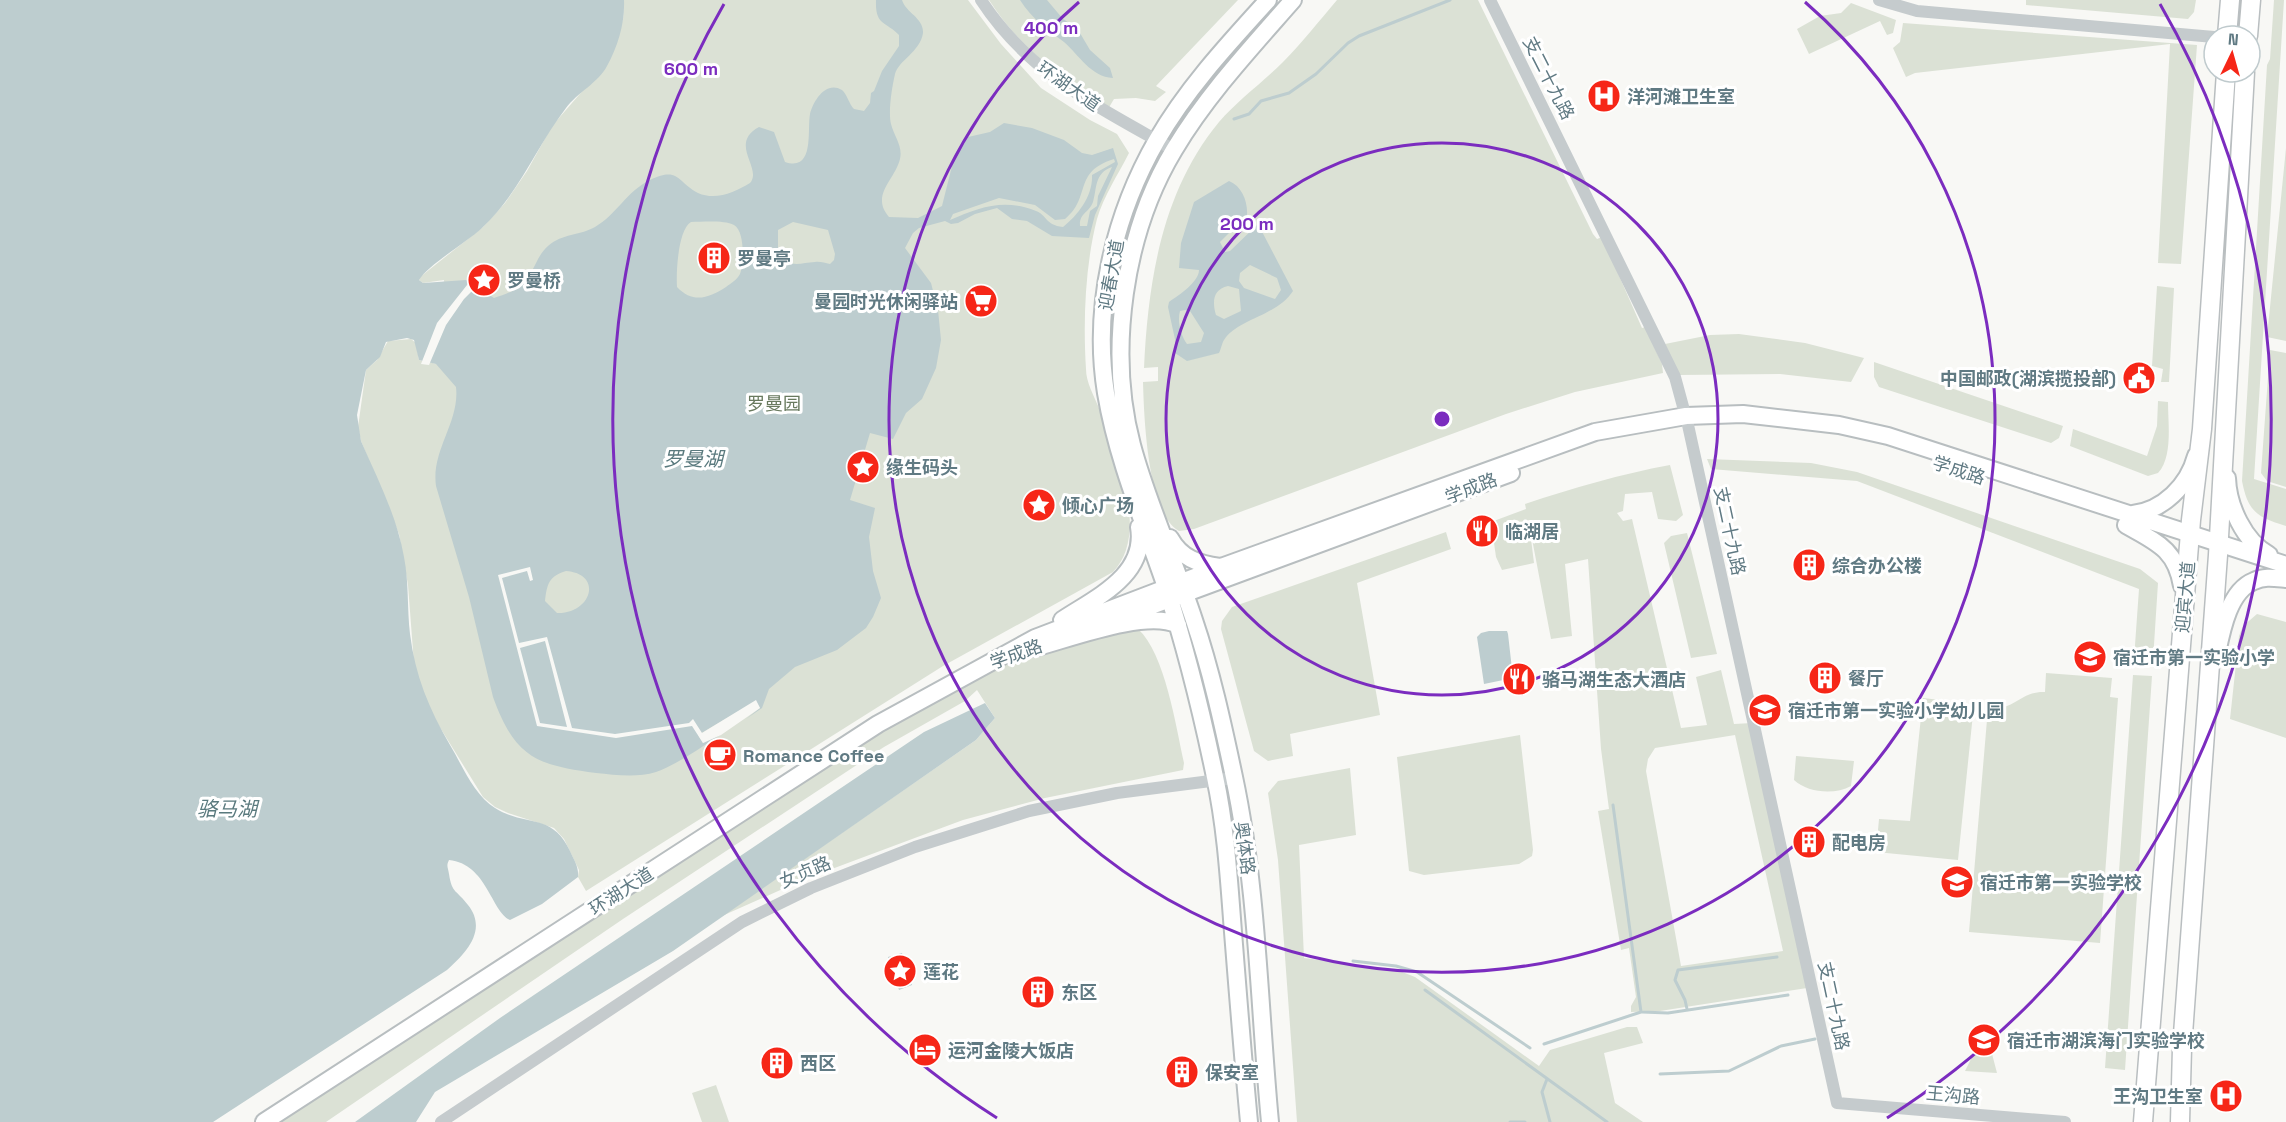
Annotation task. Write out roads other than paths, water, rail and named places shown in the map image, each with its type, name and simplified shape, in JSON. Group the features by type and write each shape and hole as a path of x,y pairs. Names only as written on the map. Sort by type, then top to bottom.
{"highway":[{"path":"2229,24 2230,0"},
{"path":"2249,24 2251,0"},
{"name":"迎宾大道","path":"2143,1122 2184,606 2202,429 2225,84"},
{"name":"迎宾大道","path":"2180,1122 2182,1048 2218,549 2244,84"},
{"path":"2198,460 2208,466 2223,461"},
{"path":"2182,631 2190,622 2202,622 2212,630"}],"main road":[{"name":"迎春大道","path":"1175,591 1107,397 1102,357 1106,289 1115,241 1126,207 1157,140 1205,71 1268,0"},
{"name":"迎春大道","path":"1141,495 1131,442 1122,353 1126,284 1144,214 1174,150 1220,85 1293,0"},
{"path":"1205,71 1220,85"},
{"path":"1126,207 1144,214"},
{"name":"学成路","path":"982,667 1034,643 1581,446 1687,420 1743,414 1839,425 1888,436 2218,549 2286,578"},
{"path":"2128,520 2151,512 2177,491 2194,464 2202,429"},
{"path":"2225,429 2228,492 2236,515 2258,549 2286,564"},
{"path":"1141,495 1174,545 1187,558 1222,574 1206,592 1198,606 1196,625"},
{"path":"1034,643 1126,576 1138,557 1141,538 1141,495"},
{"path":"2128,520 2173,556 2179,567 2184,606"},
{"name":"学成路","path":"2218,549 2286,564"},
{"path":"2208,691 2229,610 2237,596 2251,581 2286,578"},
{"name":"奥体路","path":"1175,591 1196,625 1234,778 1252,901 1270,1122"},
{"name":"奥体路","path":"1175,591 1178,626 1216,780 1229,873 1249,1122"},
{"path":"1034,643 1133,623 1162,621 1178,626"},
{"name":"环湖大道","path":"264,1122 878,724 982,667"}],"street":[{"name":"环湖大道","path":"981,0 999,26 1038,66 1073,93 1174,150"},
{"name":"支二十九路","path":"1490,0 1675,376 1687,420 1837,1103"},
{"path":"1879,0 1917,11 2202,36"},
{"name":"女贞路","path":"441,1122 742,922 811,888 915,847 1029,811 1117,793 1234,778"},
{"name":"王沟路","path":"1837,1103 2065,1122"}],"water":[{"name":"骆马湖","path":"0,0 624,0 620,34 603,72 566,108 495,215 419,280 423,283 466,280 494,298 524,283 548,246 559,239 595,227 635,190 650,180 672,175 698,193 712,196 732,192 750,183 753,170 746,141 750,134 759,127 774,132 785,162 801,161 808,148 810,114 821,93 831,88 842,90 854,109 864,111 870,103 871,93 882,71 899,46 899,35 879,19 876,0 902,0 923,28 918,45 895,74 890,119 901,154 883,195 882,202 889,217 918,218 942,206 955,154 962,143 968,137 990,132 1004,123 1032,128 1064,140 1082,153 1092,155 1113,148 1118,164 1095,215 1089,238 1052,236 1027,221 1012,219 997,208 975,214 958,223 951,224 945,221 919,228 913,233 905,248 931,283 938,310 941,340 936,368 922,399 906,413 893,439 870,433 850,500 875,508 869,537 873,571 881,598 873,617 866,628 837,650 795,667 769,689 762,708 746,719 760,708 756,701 698,735 703,743 720,735 681,760 656,772 641,775 618,775 576,770 543,762 520,746 510,733 493,697 469,597 436,486 438,460 454,412 456,387 436,364 419,360 414,340 407,338 386,342 380,357 366,370 357,415 361,441 386,498 401,542 407,576 412,649 429,705 469,779 481,795 495,808 506,814 546,825 555,831 570,851 577,867 578,877 542,904 510,920 503,915 487,888 472,870 462,863 449,860 448,867 452,885 474,914 476,923 472,941 461,956 447,970 213,1122 0,1122","holes":["1114,159 1115,162 1092,175 1092,183 1084,204 1063,227 1049,222 1036,211 1013,205 982,208 950,220 953,214 999,198 1035,205 1055,220 1065,219 1078,202 1087,178 1101,164","1112,167 1098,196 1097,206 1090,211 1087,226 1080,226 1081,218 1093,202 1099,177","691,222 730,223 738,228 743,256 740,274 737,278 726,287 701,298 689,296 683,292 677,287 679,252 683,233","793,222 828,230 835,254 834,260 830,264 818,262 796,264 783,260 778,256 778,230","566,571 578,574 589,586 585,601 569,612 557,613 545,601 548,585 556,575"]},
{"path":"1020,0 1047,0 1063,19 1077,28 1090,50 1110,68 1113,78 1105,77 1092,70 1064,42 1035,18"},
{"path":"1229,181 1234,183 1245,200 1247,215 1220,242 1225,252 1230,251 1258,224 1293,291 1268,312 1230,333 1223,341 1219,353 1187,361 1175,353 1176,344 1168,307 1169,302 1188,288 1198,275 1199,270 1179,268 1181,243 1194,202","holes":["1250,265 1277,278 1281,290 1275,299 1244,288 1239,281 1240,273","1228,286 1239,289 1241,311 1224,319 1216,315 1214,305 1217,293","1180,311 1190,311 1204,333 1201,342 1187,344 1180,328"]},
{"path":"1489,631 1507,631 1513,678 1484,684 1477,637"},
{"path":"985,703 995,718 976,740 673,951 435,1092 416,1122 355,1122 500,1018 924,732"},
{"path":"902,953 912,985 899,990 888,957"}],"waterway":[{"path":"1234,119 1249,114 1261,101 1289,93 1316,74 1348,43 1359,36 1450,0"},
{"path":"1544,1044 1641,1012 1613,805"},
{"path":"1687,1009 1675,980 1678,970 1777,957"},
{"path":"1353,961 1396,966 1417,972 1530,1048"},
{"path":"1425,990 1607,1122"},
{"path":"1642,1012 1668,1013 1788,995"},
{"path":"1660,1074 1729,1071 1781,1046 1815,1039"},
{"path":"1547,1079 1542,1092 1550,1122"},
{"path":"1510,1122 1525,1122"}],"place":[{"name":"洋河滩卫生室","path":"1604,96"},
{"name":"罗曼亭","path":"714,258"},
{"name":"罗曼桥","path":"484,280"},
{"name":"曼园时光休闲驿站","path":"981,301"},
{"name":"中国邮政(湖滨揽投部)","path":"2139,378"},
{"name":"缘生码头","path":"863,467"},
{"name":"倾心广场","path":"1039,505"},
{"name":"临湖居","path":"1482,531"},
{"name":"综合办公楼","path":"1809,565"},
{"name":"宿迁市第一实验小学","path":"2090,657"},
{"name":"餐厅","path":"1825,678"},
{"name":"骆马湖生态大酒店","path":"1519,679"},
{"name":"宿迁市第一实验小学幼儿园","path":"1765,710"},
{"name":"Romance Coffee","path":"720,755"},
{"name":"配电房","path":"1809,842"},
{"name":"宿迁市第一实验学校","path":"1957,882"},
{"name":"莲花","path":"900,971"},
{"name":"东区","path":"1038,992"},
{"name":"宿迁市湖滨海门实验学校","path":"1984,1040"},
{"name":"运河金陵大饭店","path":"925,1050"},
{"name":"西区","path":"777,1063"},
{"name":"保安室","path":"1182,1072"},
{"name":"王沟卫生室","path":"2226,1096"}],"park label":[{"name":"罗曼园","path":"774,403"}],"water label":[{"name":"罗曼湖","path":"693,459"}]}
